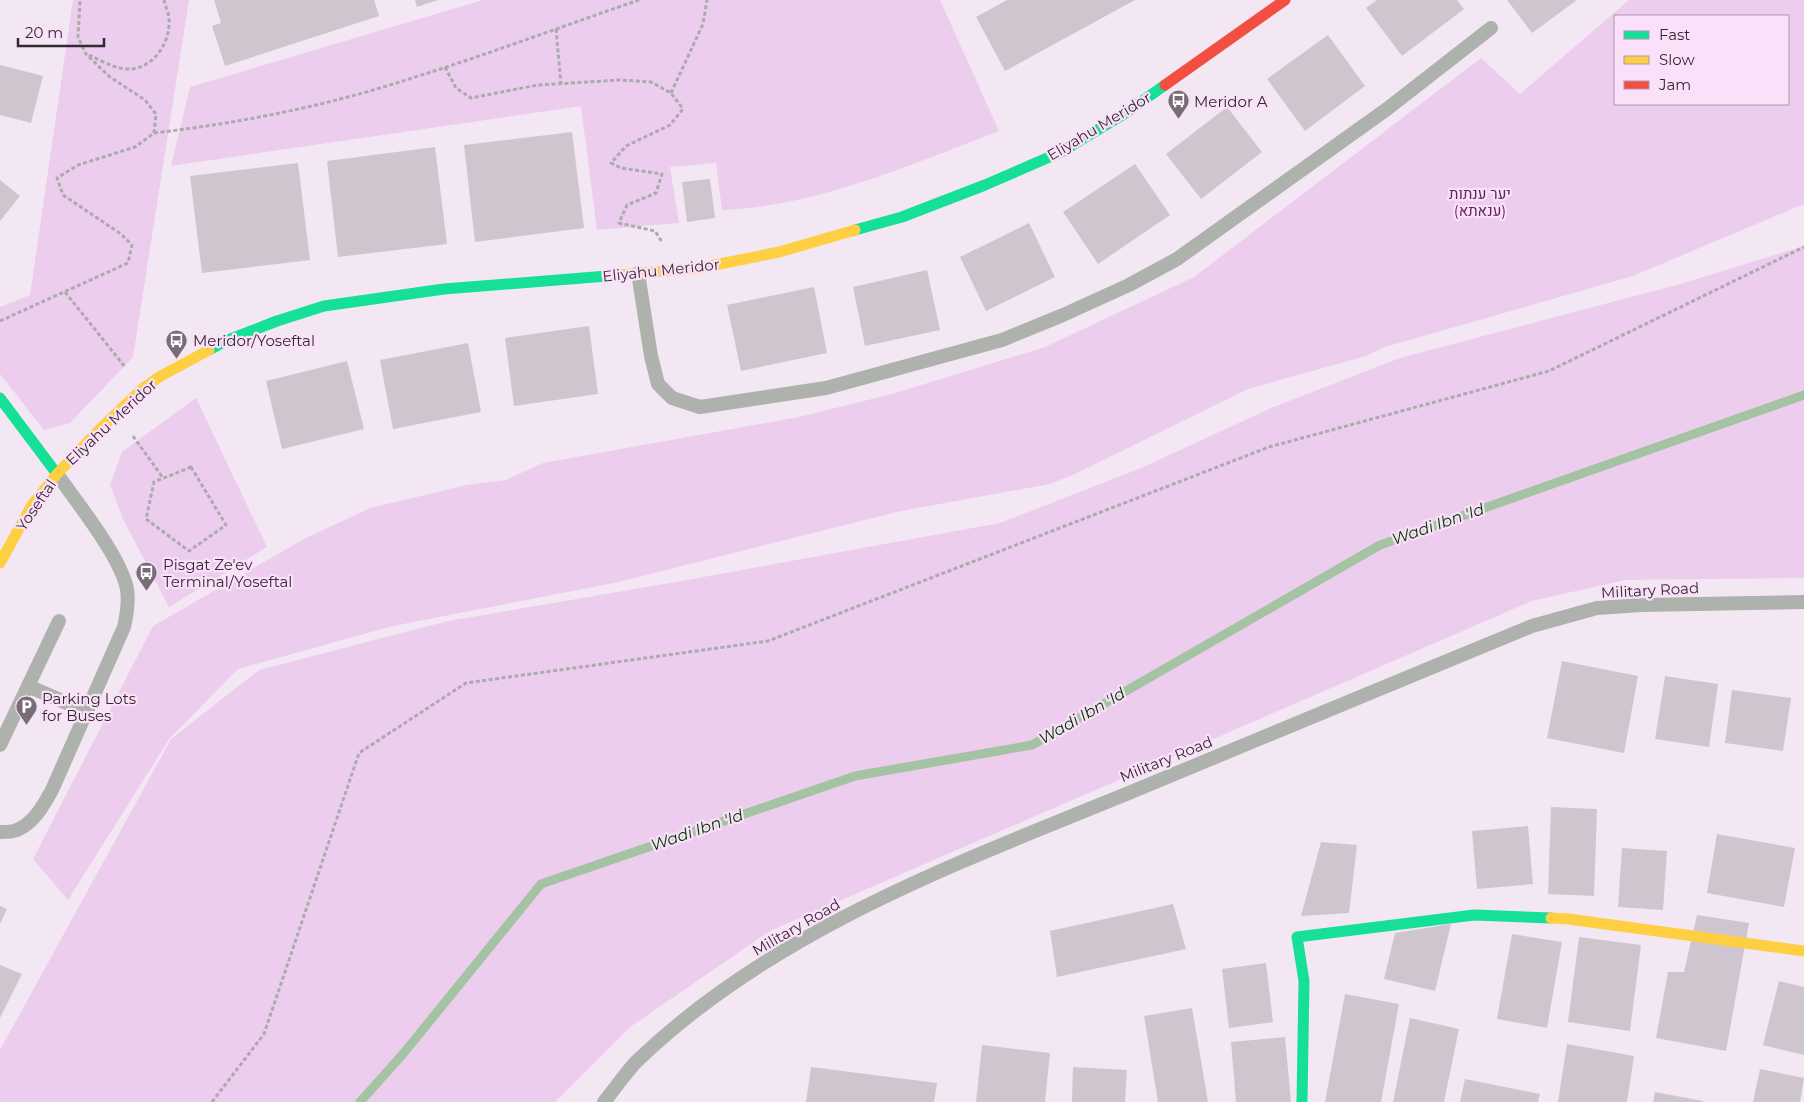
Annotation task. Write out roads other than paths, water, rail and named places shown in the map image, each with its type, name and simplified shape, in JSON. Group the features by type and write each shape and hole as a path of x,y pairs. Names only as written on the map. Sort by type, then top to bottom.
{"street":[{"name":"Eliyahu Meridor","path":"57,474 142,389 166,373 228,340 276,321 324,306 444,289 700,268 779,252 902,217 985,185 1061,152 1124,114 1285,0"},
{"path":"0,398 57,474"},
{"name":"Yoseftal","path":"0,563 32,505 57,474"},
{"path":"1302,1102 1304,981 1297,937 1474,915 1568,919 1804,951"}],"lane":[{"path":"638,273 651,356 658,384 672,398 700,407 826,388 993,343 1071,312 1129,285 1177,259 1387,109 1492,28"},
{"path":"0,832 16,831 31,821 43,806 87,712 124,627 128,611 128,596 122,575 108,547 57,474"},
{"name":"Military Road","path":"604,1102 635,1063 694,1011 763,964 829,925 940,870 1532,626 1597,608 1642,605 1804,602"},
{"path":"0,745 59,621"},
{"path":"28,686 87,712"}],"waterway":[{"name":"Wadi Ibn 'Id","path":"360,1102 403,1054 541,884 855,776 1032,745 1380,545 1804,395"}],"place":[{"name":"Meridor A","path":"1178,120"},
{"name":"Meridor/Yoseftal","path":"177,359"},
{"name":"Pisgat Ze'ev Terminal/Yoseftal","path":"147,592"},
{"name":"Parking Lots for Buses","path":"26,726"}],"park label":[{"name":"יער ענתות (ענאתא)","path":"1480,202"}]}
